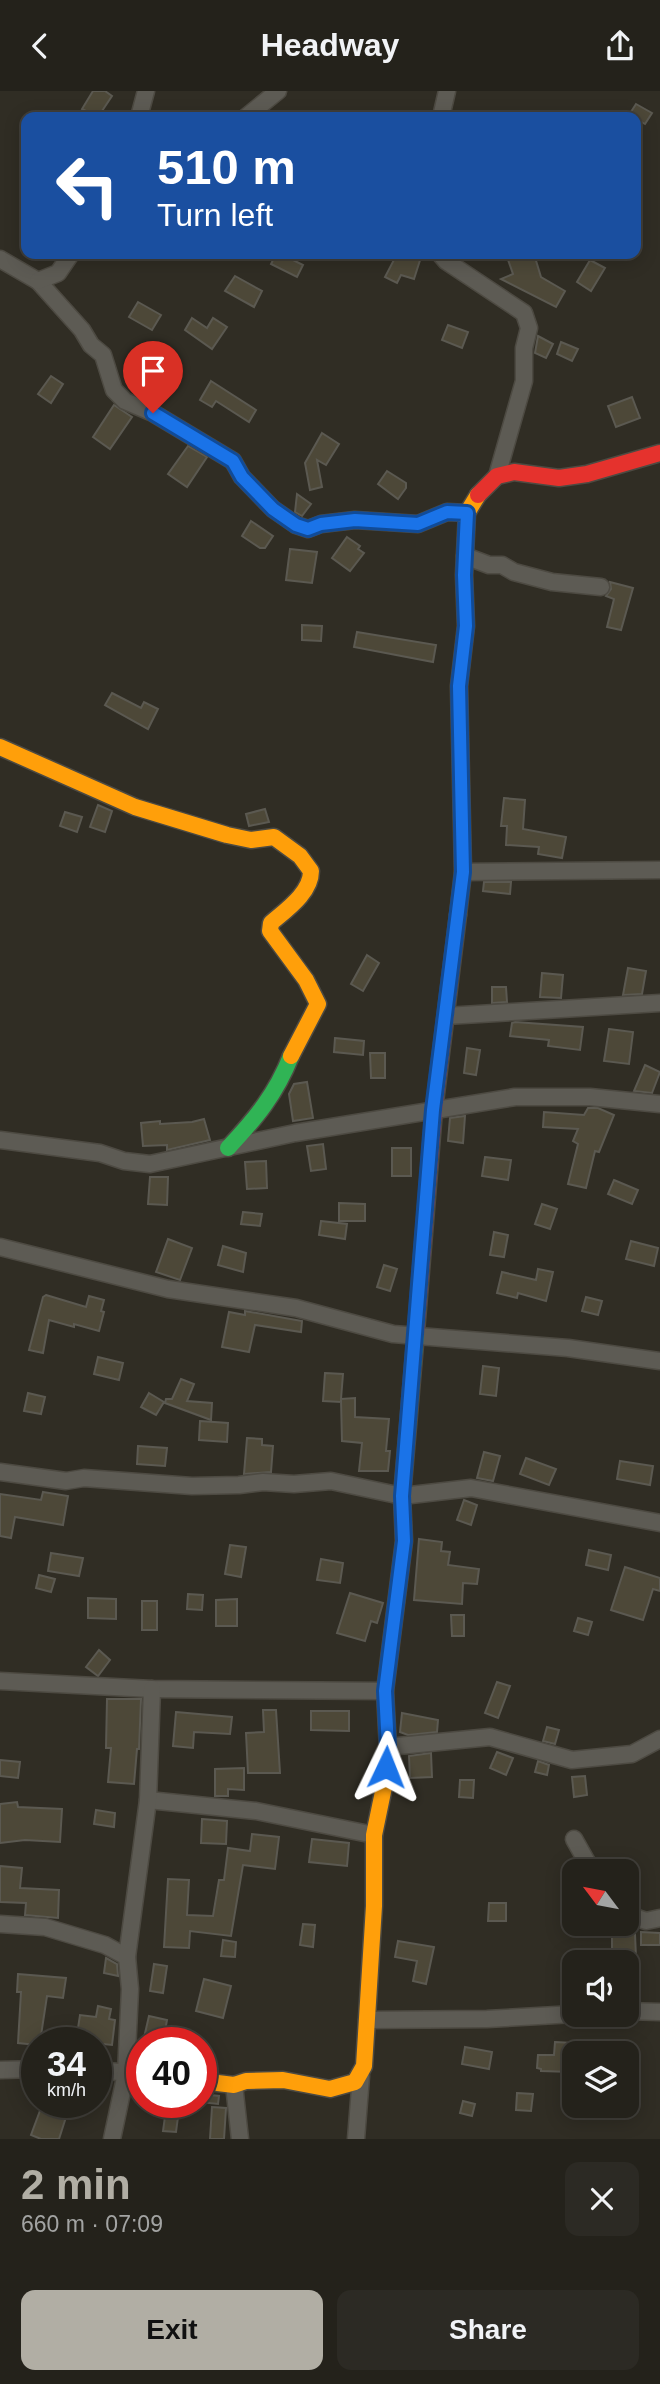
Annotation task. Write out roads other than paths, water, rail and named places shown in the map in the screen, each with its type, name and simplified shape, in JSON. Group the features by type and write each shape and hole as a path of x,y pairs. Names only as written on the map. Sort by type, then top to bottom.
{"street":[{"path":"140,112 146,91"},
{"path":"252,112 278,91"},
{"path":"442,112 447,91"},
{"path":"0,259 38,281 82,330 91,345 103,355 114,390 125,401 153,413 233,461 242,477 257,493 296,525 308,529 321,524 355,520 418,524 447,512 467,513"},
{"path":"38,281 58,273 68,259"},
{"path":"447,259 524,313 528,328 524,348 524,381 497,476"},
{"path":"356,2139 360,2076 364,2066 374,1906 374,1835 384,1787 388,1747 385,1691 404,1541 402,1496 433,1110 463,872 459,686 466,626 467,513 481,490 497,476 514,472 559,478 587,474 660,453"},
{"path":"465,556 552,582 601,587"},
{"path":"0,747 135,807 227,835 251,840 274,837 311,869 311,877 302,893 271,923 270,931 306,980 318,1004 293,1051 280,1084 229,1149"},
{"path":"463,872 660,870"},
{"path":"446,1016 660,1003"},
{"path":"0,1140 100,1153 150,1164 295,1133 515,1097 590,1097 660,1104"},
{"path":"0,1247 168,1289 296,1308 393,1335 568,1348 660,1361"},
{"path":"0,1472 66,1481 84,1478 192,1486 331,1481 402,1496 471,1489 660,1523"},
{"path":"0,1681 152,1689 385,1691"},
{"path":"132,2027 127,1957 148,1800 152,1689"},
{"path":"388,1747 490,1737 572,1760 632,1754 660,1739"},
{"path":"148,1800 256,1811 374,1835"},
{"path":"575,1839 586,1859"},
{"path":"639,1919 646,1921 660,1918"},
{"path":"0,1924 45,1927 105,1945 127,1957"},
{"path":"639,2011 660,2012"},
{"path":"367,2019 487,2019 562,2015"},
{"path":"0,2070 21,2069"},
{"path":"217,2083 234,2085 246,2081 283,2081 330,2089 349,2085 360,2076"},
{"path":"234,2085 240,2139"},
{"path":"111,2139 126,2097"}]}
